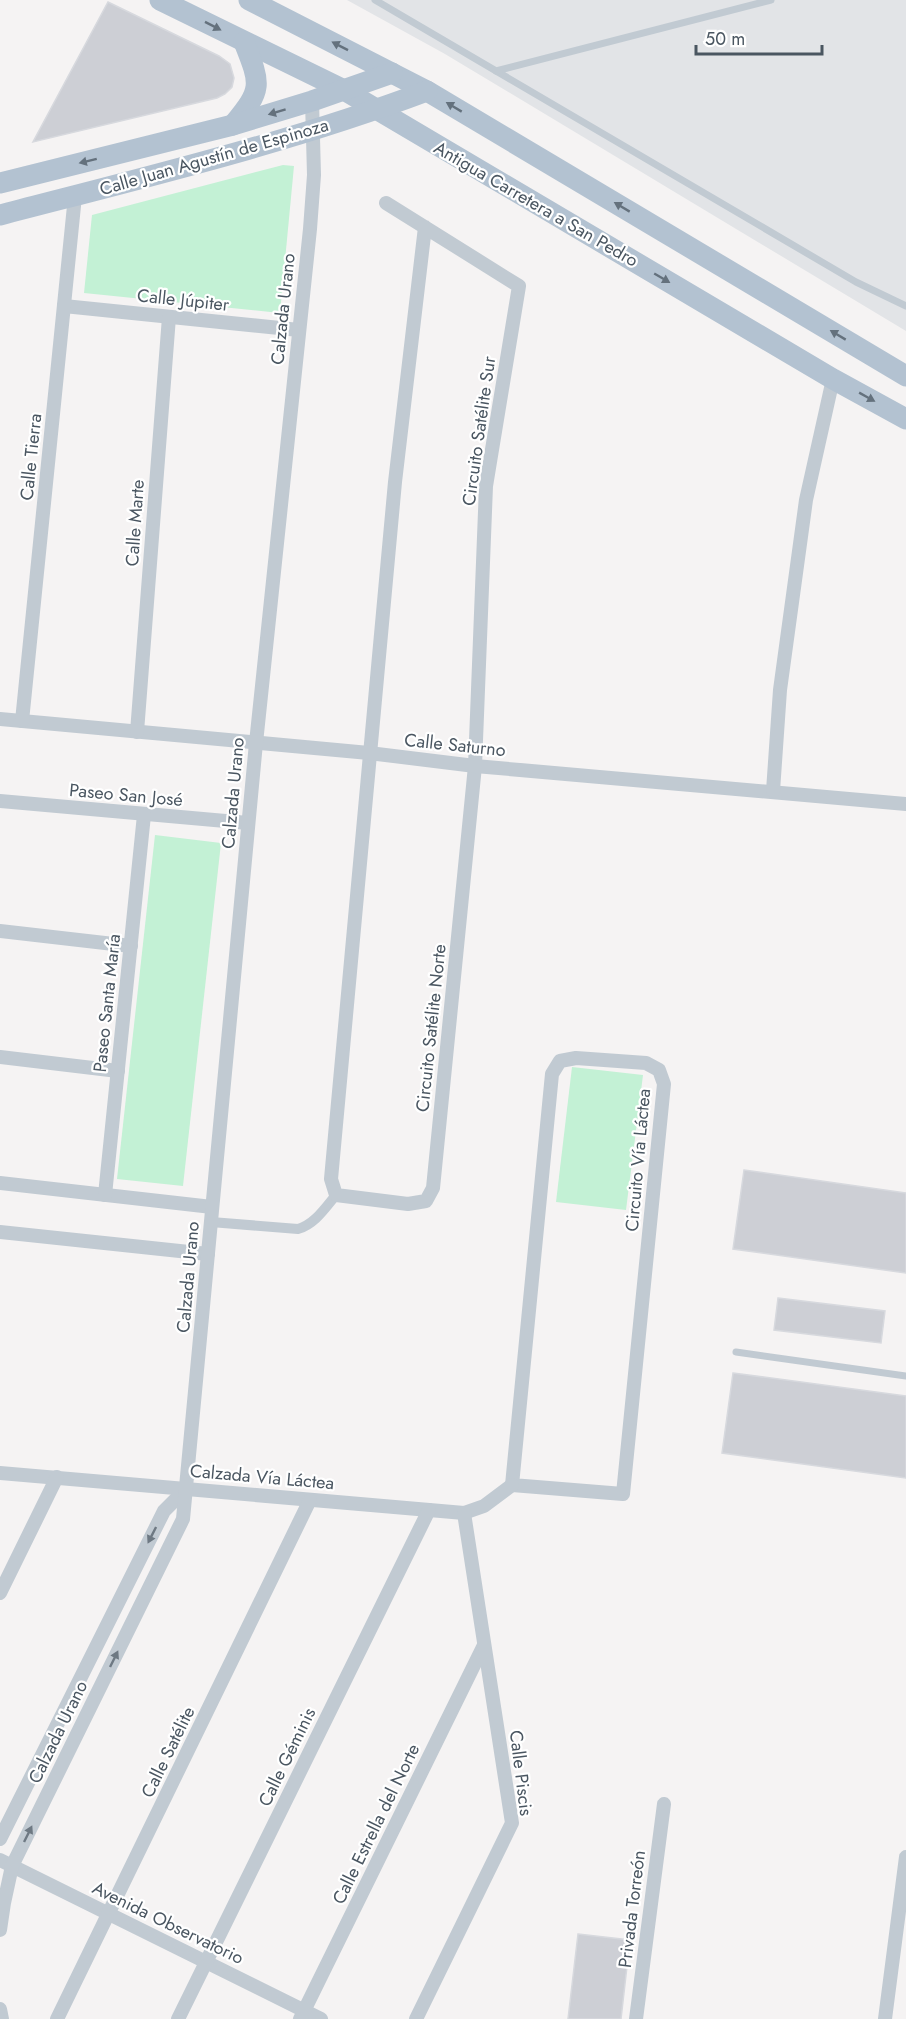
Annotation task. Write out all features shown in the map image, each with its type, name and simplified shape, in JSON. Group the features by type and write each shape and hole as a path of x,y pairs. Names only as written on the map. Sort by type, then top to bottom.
{"main road":[{"name":"Antigua Carretera a San Pedro","path":"160,0 344,90 833,379 906,419"},
{"path":"249,0 427,91 906,376"},
{"path":"233,125 248,108 257,89 257,76 244,42"},
{"name":"Calle Juan Agustín de Espinoza","path":"0,183 233,125 392,73"},
{"name":"Calle Juan Agustín de Espinoza","path":"0,215 314,130 427,91"}],"street":[{"name":"Calzada Urano","path":"0,1929 6,1863 183,1519 255,743 310,229 314,130 312,101"},
{"name":"Calle Tierra","path":"22,721 75,196"},
{"name":"Circuito Satélite Sur","path":"386,203 519,286 486,486 475,766"},
{"path":"211,1222 298,1229 314,1221 336,1195 331,1179 369,753 395,482 425,227"},
{"name":"Calle Júpiter","path":"64,306 298,330"},
{"name":"Calle Marte","path":"137,732 169,317"},
{"path":"772,791 780,690 806,500 833,379"},
{"name":"Calle Saturno","path":"0,719 369,753 475,766 906,804"},
{"name":"Circuito Satélite Norte","path":"336,1195 408,1204 426,1201 433,1188 475,766"},
{"name":"Paseo San José","path":"0,801 248,823"},
{"name":"Paseo Santa María","path":"105,1195 144,815"},
{"path":"0,931 131,946"},
{"path":"0,1057 118,1071"},
{"name":"Circuito Vía Láctea","path":"576,1058 646,1063 659,1070 664,1084 623,1494 512,1485 552,1074 560,1061 576,1058"},
{"path":"0,1183 212,1207"},
{"path":"0,1232 208,1254"},
{"name":"Calzada Vía Láctea","path":"0,1473 464,1514"},
{"path":"0,1593 57,1477"},
{"path":"464,1514 484,1506 512,1485"},
{"name":"Calzada Urano","path":"0,1839 164,1511 186,1489"},
{"name":"Calle Satélite","path":"57,2019 310,1500"},
{"name":"Calle Géminis","path":"178,2019 429,1510"},
{"name":"Calle Piscis","path":"417,2019 512,1823 464,1514"},
{"name":"Calle Estrella del Norte","path":"302,2015 484,1645"},
{"name":"Privada Torreón","path":"636,2019 664,1804"},
{"path":"885,2019 906,1857"},
{"name":"Avenida Observatorio","path":"6,1863 206,1962 302,2015 321,2019"},
{"path":"0,2008 2,2019"}],"lane":[{"path":"375,0 856,282 906,306"},
{"path":"496,71 771,0"},
{"path":"736,1352 906,1376"}],"shaded area":[{"path":"347,0 906,0 906,331 445,54"}],"green space":[{"path":"283,165 294,166 280,313 84,293 92,215"},
{"path":"155,835 221,843 183,1186 117,1179"},
{"path":"572,1067 643,1075 626,1210 556,1202"}],"building":[{"path":"108,2 219,56 230,64 234,78 232,87 217,98 33,142"},
{"path":"744,1170 906,1193 906,1273 733,1249"},
{"path":"778,1298 885,1311 881,1343 774,1330"},
{"path":"733,1373 906,1396 906,1478 722,1453"},
{"path":"578,1934 630,1940 621,2019 568,2019"}]}
